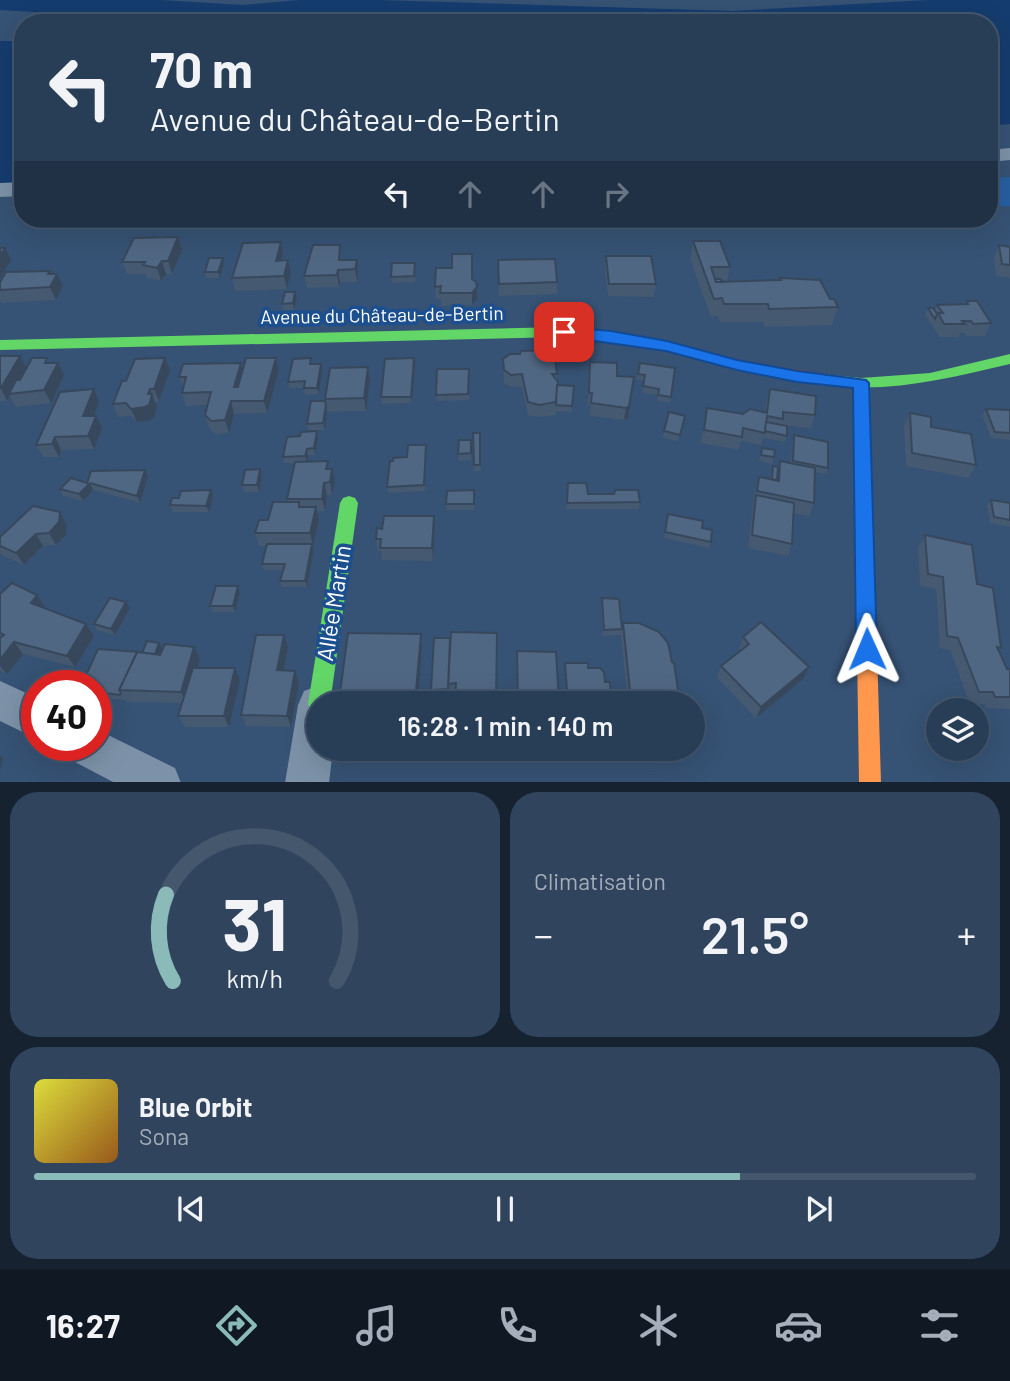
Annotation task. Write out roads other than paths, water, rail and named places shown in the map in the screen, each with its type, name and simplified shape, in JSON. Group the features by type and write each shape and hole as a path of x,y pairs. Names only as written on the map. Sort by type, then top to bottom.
{"street":[{"name":"Avenue du Château-de-Bertin","path":"0,345 564,332 611,336 667,346 737,365 797,377 861,383 930,378 1010,359"},
{"path":"861,383 870,782"},
{"name":"Allée Martin","path":"321,691 349,503"},
{"path":"0,700 21,711"},
{"path":"112,758 160,782"},
{"name":"Allée Martin","path":"307,782 310,761"}]}
